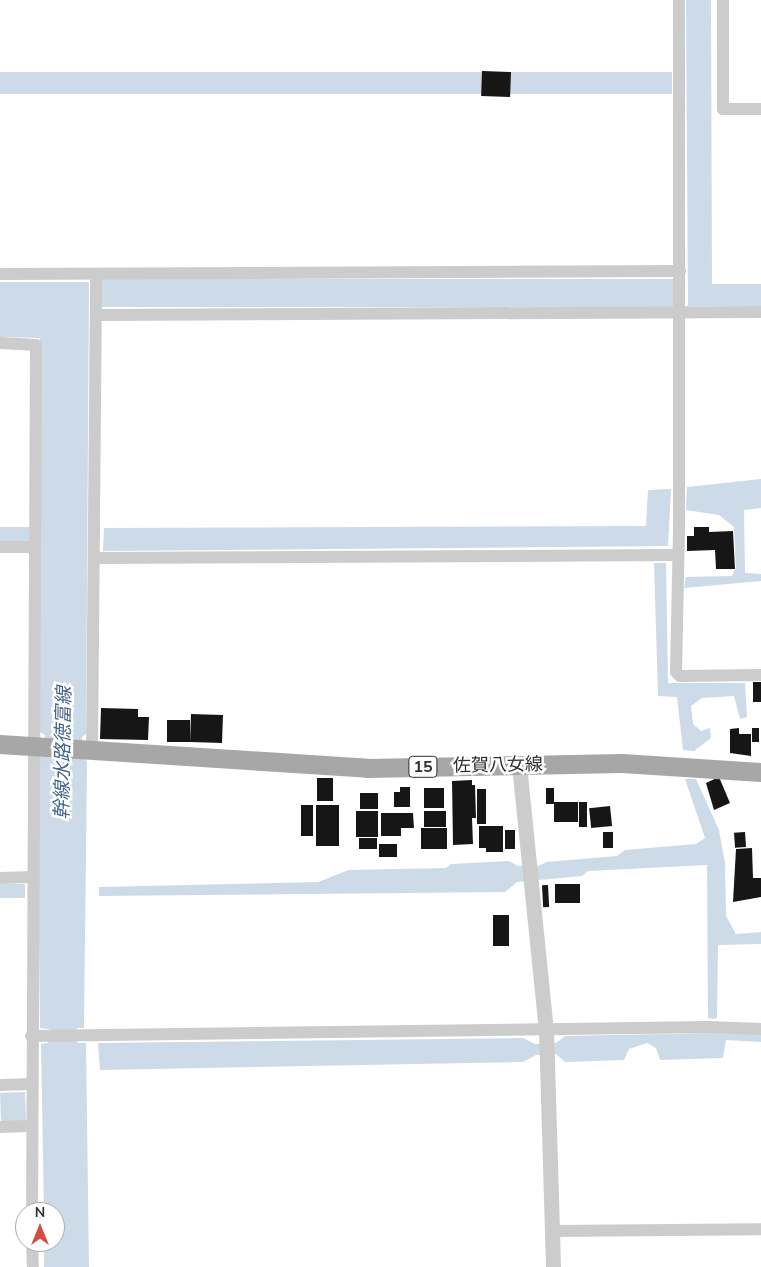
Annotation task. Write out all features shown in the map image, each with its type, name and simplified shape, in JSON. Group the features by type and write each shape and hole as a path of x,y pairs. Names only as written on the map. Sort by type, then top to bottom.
{"main road":[{"name":"15","path":"0,744 89,750"},
{"name":"佐賀八女線","path":"89,750 367,768 622,763 761,772"}],"street":[{"path":"679,0 680,312 676,672 680,676 761,675"},
{"path":"723,0 724,108 761,108"},
{"path":"0,274 680,271"},
{"path":"89,750 94,558 96,274"},
{"path":"96,316 761,312"},
{"path":"0,343 36,346 35,547 39,747 32,877 36,1036 31,1084 32,1202"},
{"path":"0,547 35,547"},
{"path":"94,558 677,555"},
{"path":"519,765 546,1033 552,1267"},
{"path":"0,878 32,877"},
{"path":"36,1036 761,1030"},
{"path":"0,1085 31,1084"},
{"path":"0,1127 31,1126"},
{"path":"552,1232 761,1228"},
{"path":"32,1252 33,1267"}],"water":[{"path":"686,0 711,0 712,284 761,284 761,306 688,306"},
{"path":"0,72 672,72 672,94 0,94"},
{"path":"102,279 673,279 673,307 102,307"},
{"name":"幹線水路徳富線","path":"0,282 89,282 86,734 82,737 82,756 87,762 84,1028 77,1028 77,1043 86,1043 89,1267 44,1267 44,1252 65,1252 65,1202 44,1202 41,1044 48,1043 49,1029 40,1028 37,759 46,754 45,735 38,731 40,338 0,337"},
{"path":"761,479 761,508 744,510 745,573 761,574 761,581 684,588 686,577 732,576 736,567 734,527 719,515 686,510 687,487"},
{"path":"671,489 668,546 103,551 104,528 646,526 648,490"},
{"path":"0,527 29,527 29,541 0,541"},
{"path":"654,563 666,563 668,683 745,683 747,717 740,719 734,696 702,698 691,706 693,724 701,731 710,728 711,738 694,751 683,750 677,697 658,696"},
{"path":"685,779 696,779 719,830 725,863 726,916 736,934 761,932 761,944 718,945 717,1018 713,1019 708,1018 707,865 588,871 582,876 517,882 505,892 99,896 99,887 318,882 349,870 446,868 451,864 509,861 518,866 539,866 546,862 617,856 625,850 696,844 705,838"},
{"path":"0,884 25,884 25,898 0,898"},
{"path":"761,1034 761,1042 726,1040 723,1058 660,1060 656,1048 647,1043 629,1049 624,1060 565,1062 556,1054 536,1055 523,1062 100,1070 98,1043 523,1038 535,1044 556,1043 565,1036"},
{"path":"25,1092 26,1122 1,1123 0,1093"}],"building":[{"path":"482,71 511,72 510,97 481,96"},
{"path":"694,527 709,527 709,532 733,531 735,569 716,569 715,550 687,551 687,536 694,536"},
{"path":"753,682 761,682 761,702 753,702"},
{"path":"101,708 138,709 138,717 149,717 148,740 100,739"},
{"path":"191,714 223,715 222,743 190,742"},
{"path":"167,720 190,720 190,742 167,742"},
{"path":"739,728 739,734 751,734 751,756 730,753 730,729"},
{"path":"752,728 759,728 759,742 752,742"},
{"path":"719,777 730,803 714,810 706,783"},
{"path":"317,778 333,778 333,801 317,801"},
{"path":"472,780 472,785 475,785 476,818 472,818 473,844 453,845 452,781"},
{"path":"400,787 410,787 410,807 394,807 394,792 400,792"},
{"path":"424,788 444,788 444,808 424,808"},
{"path":"546,788 554,788 554,804 546,804"},
{"path":"477,789 486,789 486,824 477,824"},
{"path":"360,793 378,793 378,809 360,809"},
{"path":"554,802 578,802 578,822 554,822"},
{"path":"579,802 587,802 587,827 579,827"},
{"path":"301,805 313,805 313,836 301,836"},
{"path":"316,805 339,805 339,846 316,846"},
{"path":"610,806 612,826 591,828 589,808"},
{"path":"356,811 378,811 378,837 356,837"},
{"path":"424,811 446,811 446,827 424,827"},
{"path":"381,813 413,813 414,828 401,828 401,836 381,836"},
{"path":"479,826 503,826 503,852 486,852 486,848 479,848"},
{"path":"421,828 447,828 447,849 421,849"},
{"path":"505,830 515,830 515,849 505,849"},
{"path":"603,832 613,832 613,848 603,848"},
{"path":"745,832 746,847 735,848 734,833"},
{"path":"359,838 377,838 377,849 359,849"},
{"path":"379,844 397,844 397,857 379,857"},
{"path":"752,848 753,878 761,878 761,897 733,902 736,849"},
{"path":"555,884 580,884 580,903 555,903"},
{"path":"542,885 548,885 549,907 543,907"},
{"path":"493,915 509,915 509,946 493,946"}]}
